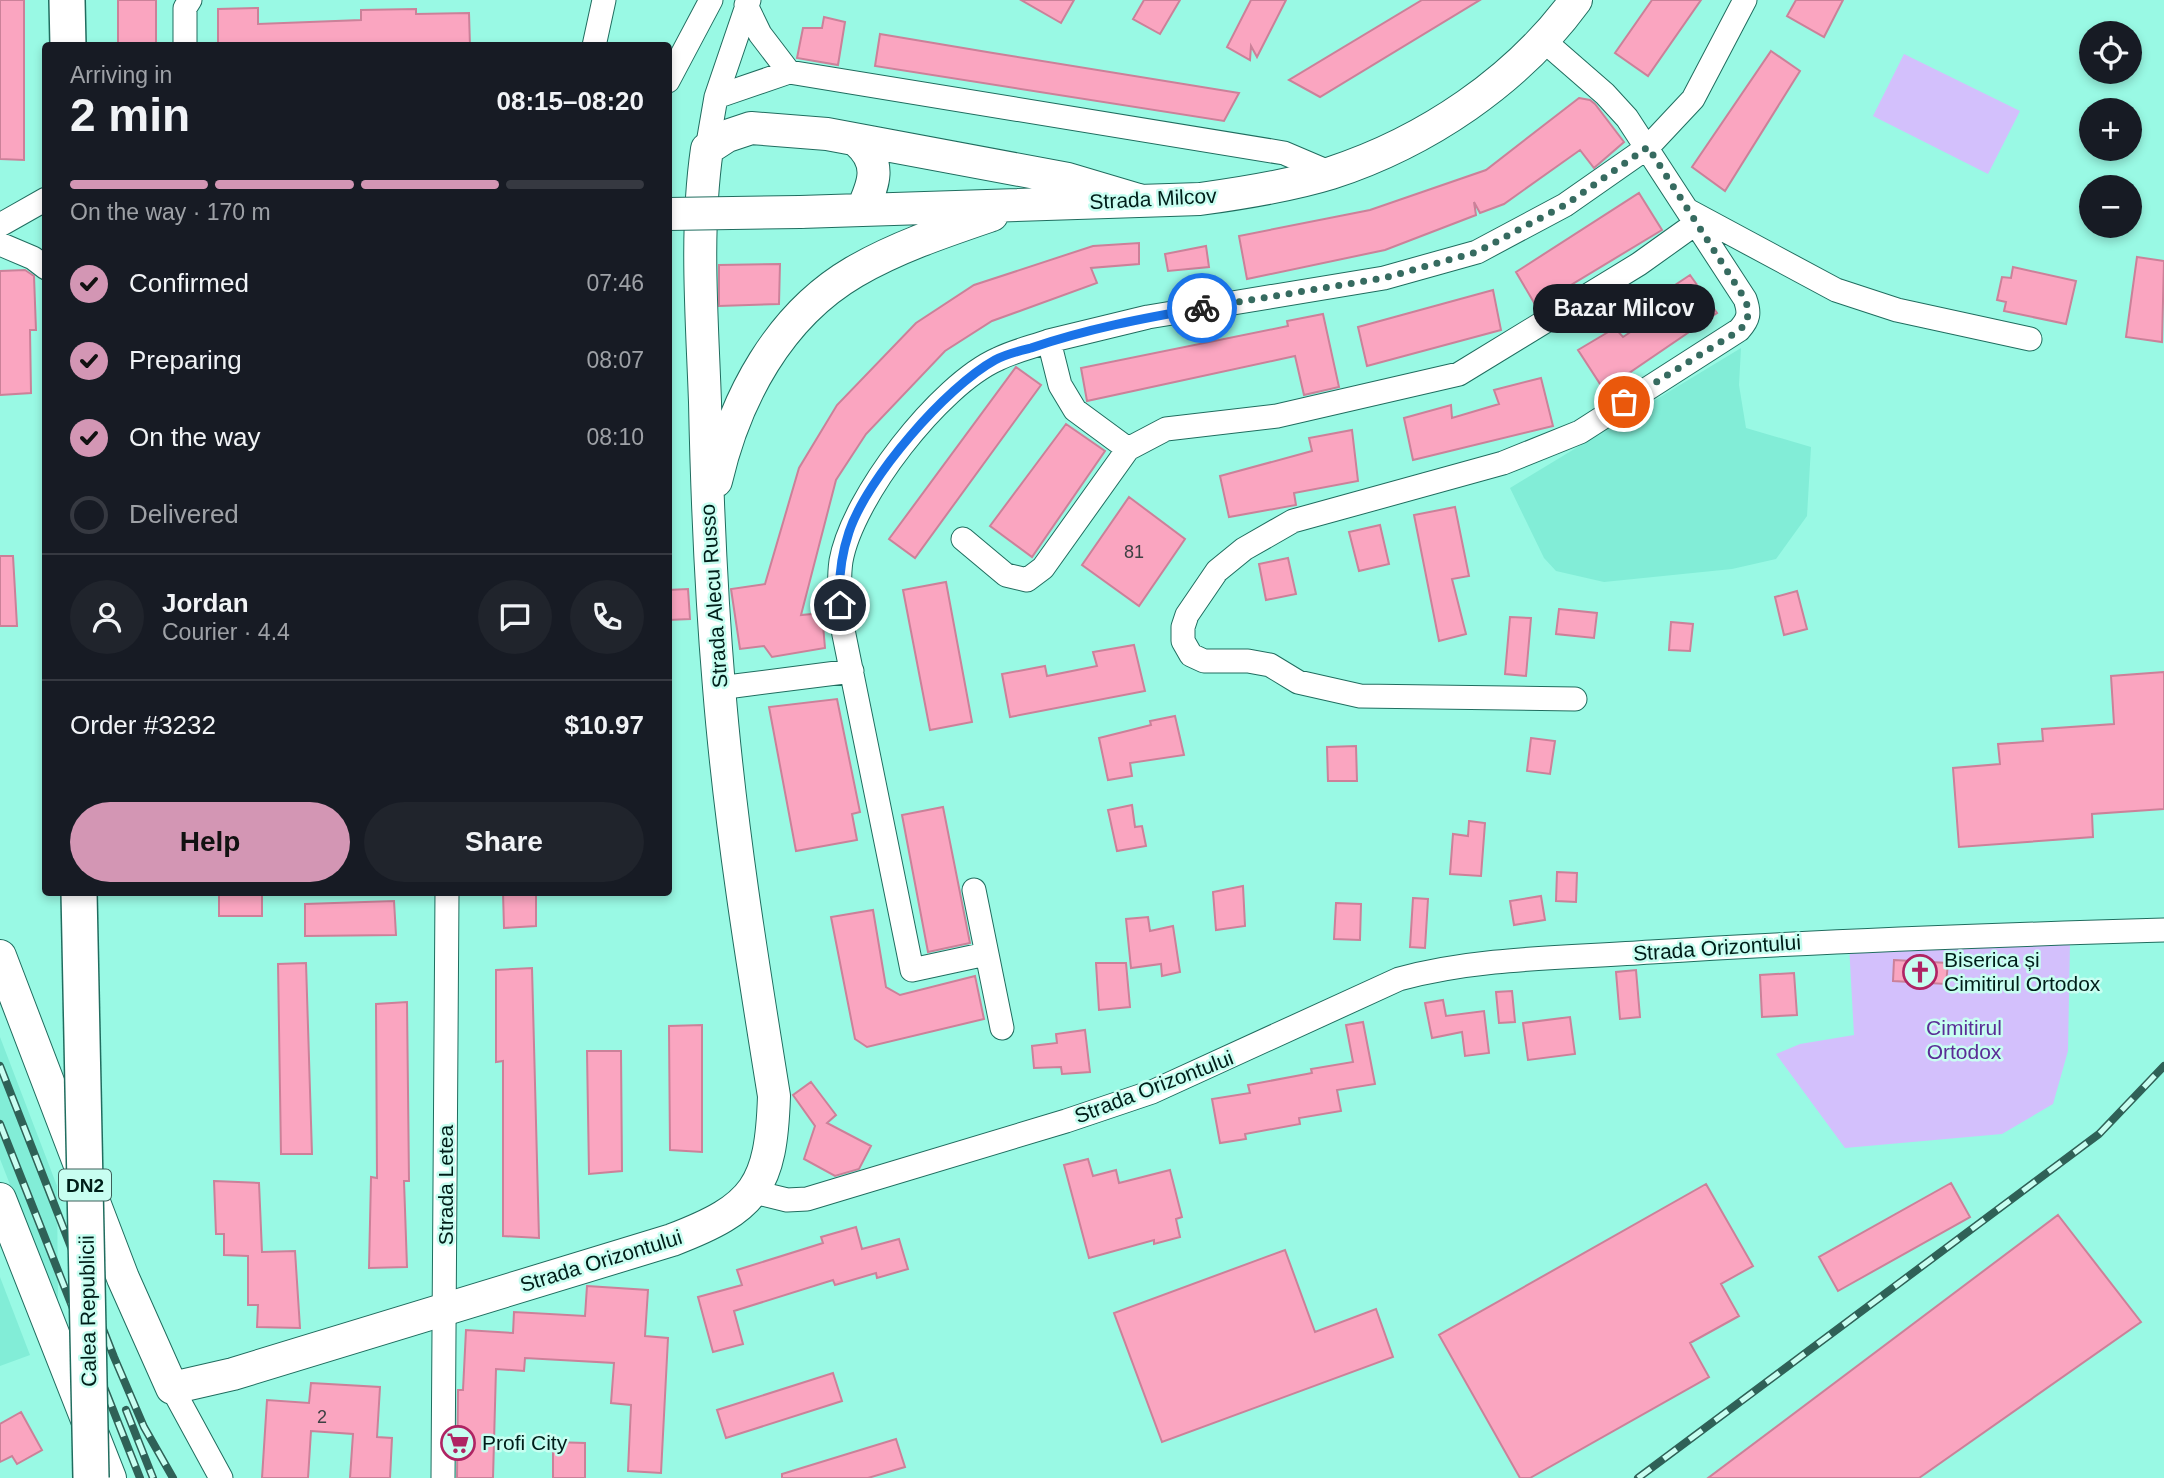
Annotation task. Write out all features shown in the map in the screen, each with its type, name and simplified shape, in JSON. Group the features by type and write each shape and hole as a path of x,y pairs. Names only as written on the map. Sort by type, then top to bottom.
{"main road":[{"path":"67,0 68,42"},
{"name":"Calea Republicii","path":"79,896 91,1478"}],"street":[{"path":"185,42 185,8 190,0"},
{"path":"595,42 604,0"},
{"path":"672,73 711,0"},
{"name":"Strada Milcov","path":"672,214 1200,200 1242,194 1331,173 1374,155 1459,110 1506,75 1543,40 1576,0"},
{"path":"986,954 912,970 841,620 841,561 850,529 864,499 931,412 958,386 996,359 1049,341 1148,317 1384,278 1477,252 1565,205 1648,147 1693,99 1745,0"},
{"path":"748,3 760,34 789,72"},
{"name":"Strada Alecu Russo","path":"748,3 716,96 700,200 708,520 719,688 736,849 774,1096 773,1136 765,1167 754,1192"},
{"path":"1543,40 1605,94 1648,147 1745,299 1749,311 1748,321 1740,330 1580,432 1503,463 1293,521 1244,549 1217,571 1187,615 1183,627 1183,641 1191,654 1204,661 1248,661 1270,665 1298,682 1360,696 1575,699"},
{"path":"716,96 789,72 1284,153 1331,173"},
{"path":"707,149 727,135 751,128 827,134 858,142 942,154 1068,179 1142,201"},
{"path":"858,142 868,151 875,169 873,186 862,211"},
{"path":"0,225 42,200"},
{"path":"708,520 720,465 740,406 759,369 781,338 820,295 852,273 884,256 1023,204"},
{"path":"1691,216 1836,290 1897,310 2029,339"},
{"path":"963,540 1006,575 1027,580 1042,568 1128,449 1166,429 1277,416 1459,374 1627,271 1691,216"},
{"path":"0,244 33,258 42,265"},
{"path":"1049,341 1060,384 1075,410 1128,449"},
{"path":"719,688 852,671"},
{"path":"974,890 1002,1028"},
{"name":"Strada Letea","path":"443,1478 447,896"},
{"name":"Strada Orizontului","path":"172,1388 233,1374 672,1240 728,1215 754,1192 787,1200 807,1199 1066,1121 1152,1092 1399,979 1431,970 1494,962 1824,941 2164,930"},
{"path":"0,956 123,1278 172,1388 221,1478"},
{"path":"0,1199 110,1478"}],"shaded area":[{"path":"1741,348 1739,385 1746,428 1811,447 1807,516 1776,559 1732,569 1604,582 1556,571 1544,558 1510,488"},
{"path":"0,1037 57,1186 58,1308 0,1159"},
{"path":"0,1277 30,1355 0,1366"}],"green space":[{"path":"1904,54 2020,111 1988,174 1873,116"},
{"name":"Cimitirul Ortodox","path":"2070,942 2068,1051 2053,1104 2002,1134 1845,1148 1776,1054 1800,1044 1854,1035 1849,945"}],"building":[{"path":"0,0 24,0 24,160 0,159"},
{"path":"118,0 156,0 156,42 118,42"},
{"path":"1021,0 1074,0 1061,23"},
{"path":"1144,0 1180,0 1160,34 1133,19"},
{"path":"1251,0 1286,0 1257,57 1251,46 1250,60 1227,47"},
{"path":"1422,0 1480,0 1320,97 1289,80"},
{"path":"1652,0 1701,0 1648,76 1615,53"},
{"path":"1796,0 1843,0 1824,37 1787,16"},
{"path":"258,8 258,24 361,20 361,10 416,9 416,14 469,13 470,42 218,42 218,9"},
{"path":"824,17 845,22 838,65 797,58 803,28 822,28"},
{"path":"880,34 1239,93 1224,121 875,66"},
{"path":"1771,51 1800,71 1725,191 1692,167"},
{"path":"1579,98 1595,104 1624,142 1594,168 1580,150 1504,204 1480,213 1474,202 1476,215 1385,250 1247,279 1239,236 1370,210 1486,170"},
{"path":"1639,193 1662,230 1536,306 1516,272"},
{"path":"1139,243 1139,264 1091,268 1097,283 992,321 945,351 866,434 836,480 801,615 822,613 825,648 772,657 764,646 740,649 731,589 765,584 799,468 837,405 916,323 974,285 1093,246"},
{"path":"1206,246 1209,267 1168,271 1165,254"},
{"path":"2137,257 2164,261 2162,342 2126,337"},
{"path":"780,264 779,304 719,306 719,265"},
{"path":"2013,267 2076,281 2066,324 2004,311 2006,302 1997,300 2002,277 2011,278"},
{"path":"25,270 34,276 36,330 30,330 31,393 0,395 0,271"},
{"path":"1690,275 1717,313 1604,390 1578,350 1615,328 1623,337 1662,311 1656,303 1678,290 1675,285"},
{"path":"1493,290 1501,330 1367,366 1358,327"},
{"path":"1323,314 1339,387 1304,395 1295,356 1087,401 1081,368 1288,326 1287,321"},
{"path":"1016,367 1041,385 915,558 889,539"},
{"path":"1541,378 1553,426 1413,460 1404,418 1451,405 1452,418 1499,404 1494,390"},
{"path":"1066,424 1105,451 1032,557 990,526"},
{"path":"1352,430 1358,481 1294,493 1296,505 1229,517 1220,476 1312,451 1309,438"},
{"path":"1129,497 1185,539 1139,606 1082,565"},
{"path":"1455,507 1469,576 1452,579 1466,634 1439,641 1414,515"},
{"path":"1380,525 1389,564 1359,571 1349,532"},
{"path":"0,556 13,556 17,626 0,626"},
{"path":"1288,558 1296,594 1266,600 1259,564"},
{"path":"946,582 972,722 930,730 903,590"},
{"path":"688,589 690,619 672,620 672,590"},
{"path":"1797,591 1807,629 1784,635 1775,597"},
{"path":"1559,609 1597,613 1594,638 1556,634"},
{"path":"1510,617 1531,618 1526,676 1505,674"},
{"path":"1671,622 1693,624 1690,651 1669,650"},
{"path":"1134,645 1145,691 1010,717 1002,674 1045,666 1047,676 1097,666 1093,652"},
{"path":"2164,672 2164,809 2092,814 2093,837 1959,847 1953,768 2000,764 1998,744 2043,741 2042,729 2114,724 2111,676"},
{"path":"837,699 860,812 852,814 857,840 796,851 769,707"},
{"path":"1175,716 1184,755 1130,763 1132,776 1108,780 1099,738 1151,725 1150,721"},
{"path":"1531,738 1555,741 1550,774 1527,771"},
{"path":"1356,746 1357,781 1328,781 1327,747"},
{"path":"1132,805 1135,827 1142,826 1146,846 1117,851 1108,810"},
{"path":"943,807 970,943 928,952 902,815"},
{"path":"1469,821 1485,823 1481,876 1450,874 1453,834 1468,836"},
{"path":"1557,872 1577,873 1576,902 1556,901"},
{"path":"1243,886 1245,926 1216,930 1213,892"},
{"path":"219,896 262,896 262,916 219,916"},
{"path":"503,896 536,896 536,926 504,928"},
{"path":"1541,896 1545,920 1514,925 1510,901"},
{"path":"1413,898 1428,899 1425,948 1410,947"},
{"path":"394,901 396,935 305,936 305,904"},
{"path":"1336,903 1361,904 1360,940 1334,939"},
{"path":"873,910 886,987 900,995 975,976 984,1019 867,1047 855,1039 831,917"},
{"path":"1148,917 1150,931 1173,926 1180,972 1162,976 1161,964 1131,968 1126,919"},
{"name":"Biserica și Cimitirul Ortodox","path":"1894,960 1948,963 1946,984 1893,981"},
{"path":"306,963 312,1154 281,1154 278,964"},
{"path":"1096,963 1126,963 1130,1007 1099,1010"},
{"path":"532,968 539,1238 503,1236 503,1061 496,1062 496,970"},
{"path":"1636,970 1640,1017 1620,1019 1616,972"},
{"path":"1794,973 1797,1015 1762,1017 1760,975"},
{"path":"1512,991 1515,1022 1499,1023 1496,992"},
{"path":"1443,1000 1446,1016 1484,1011 1489,1053 1465,1056 1462,1032 1432,1038 1425,1003"},
{"path":"407,1002 409,1181 404,1181 407,1267 369,1268 371,1177 377,1178 376,1004"},
{"path":"1570,1017 1575,1054 1528,1060 1523,1023"},
{"path":"1363,1022 1375,1084 1337,1090 1341,1111 1299,1118 1300,1124 1245,1134 1246,1139 1220,1143 1212,1099 1250,1093 1248,1085 1312,1073 1311,1069 1353,1062 1346,1025"},
{"path":"702,1025 702,1152 670,1150 669,1026"},
{"path":"1085,1030 1090,1072 1062,1074 1061,1067 1034,1068 1032,1046 1057,1043 1056,1034"},
{"path":"587,1051 621,1051 622,1171 589,1174"},
{"path":"811,1082 836,1115 827,1123 871,1146 859,1169 835,1176 804,1159 815,1126 793,1095"},
{"path":"1088,1159 1093,1176 1116,1170 1119,1183 1170,1170 1182,1217 1176,1219 1180,1237 1154,1244 1154,1240 1089,1258 1064,1165"},
{"path":"214,1181 259,1183 262,1252 295,1251 300,1328 257,1327 258,1305 248,1305 248,1256 224,1255 224,1234 216,1234"},
{"path":"1951,1183 1970,1217 1838,1291 1819,1257"},
{"path":"1706,1184 1753,1266 1721,1284 1739,1316 1690,1343 1709,1377 1530,1478 1520,1478 1439,1335"},
{"path":"2058,1215 2141,1322 1919,1478 1708,1478"},
{"path":"856,1227 862,1249 899,1239 908,1269 877,1278 876,1273 835,1285 833,1280 734,1311 743,1344 713,1352 698,1297 742,1285 737,1270 823,1243 821,1237"},
{"path":"1285,1250 1315,1332 1376,1309 1393,1357 1162,1442 1114,1313"},
{"path":"587,1286 648,1290 645,1336 668,1338 661,1473 628,1471 631,1405 611,1403 614,1363 525,1358 524,1371 496,1369 493,1478 457,1478 458,1390 463,1390 466,1330 513,1333 514,1312 585,1316"},
{"path":"833,1373 842,1401 726,1438 717,1410"},
{"path":"311,1383 380,1387 377,1437 392,1438 390,1478 350,1478 353,1434 311,1431 308,1478 262,1478 267,1400 309,1403"},
{"path":"21,1412 42,1450 17,1464 12,1456 0,1462 0,1424"},
{"path":"896,1439 905,1467 868,1478 782,1478 782,1474"},
{"path":"553,1442 585,1443 585,1478 553,1478"}],"railway":[{"path":"0,1066 114,1357 144,1427 173,1478"},
{"path":"1638,1478 2099,1134 2164,1066"},
{"path":"0,1124 140,1478"},
{"path":"126,1410 153,1478"}],"way so far":[{"path":"1202,308 1384,278 1477,252 1565,205 1648,147 1745,299 1749,311 1748,321 1740,330 1624,402"}],"place":[{"name":"Bazar Milcov","path":"1624,402"},
{"name":"Biserica și Cimitirul Ortodox","path":"1920,972"},
{"name":"Profi City","path":"458,1443"}],"route":[{"path":"840,605 841,561 850,529 864,499 931,412 958,386 996,359 1049,341 1148,317 1202,308"}]}
